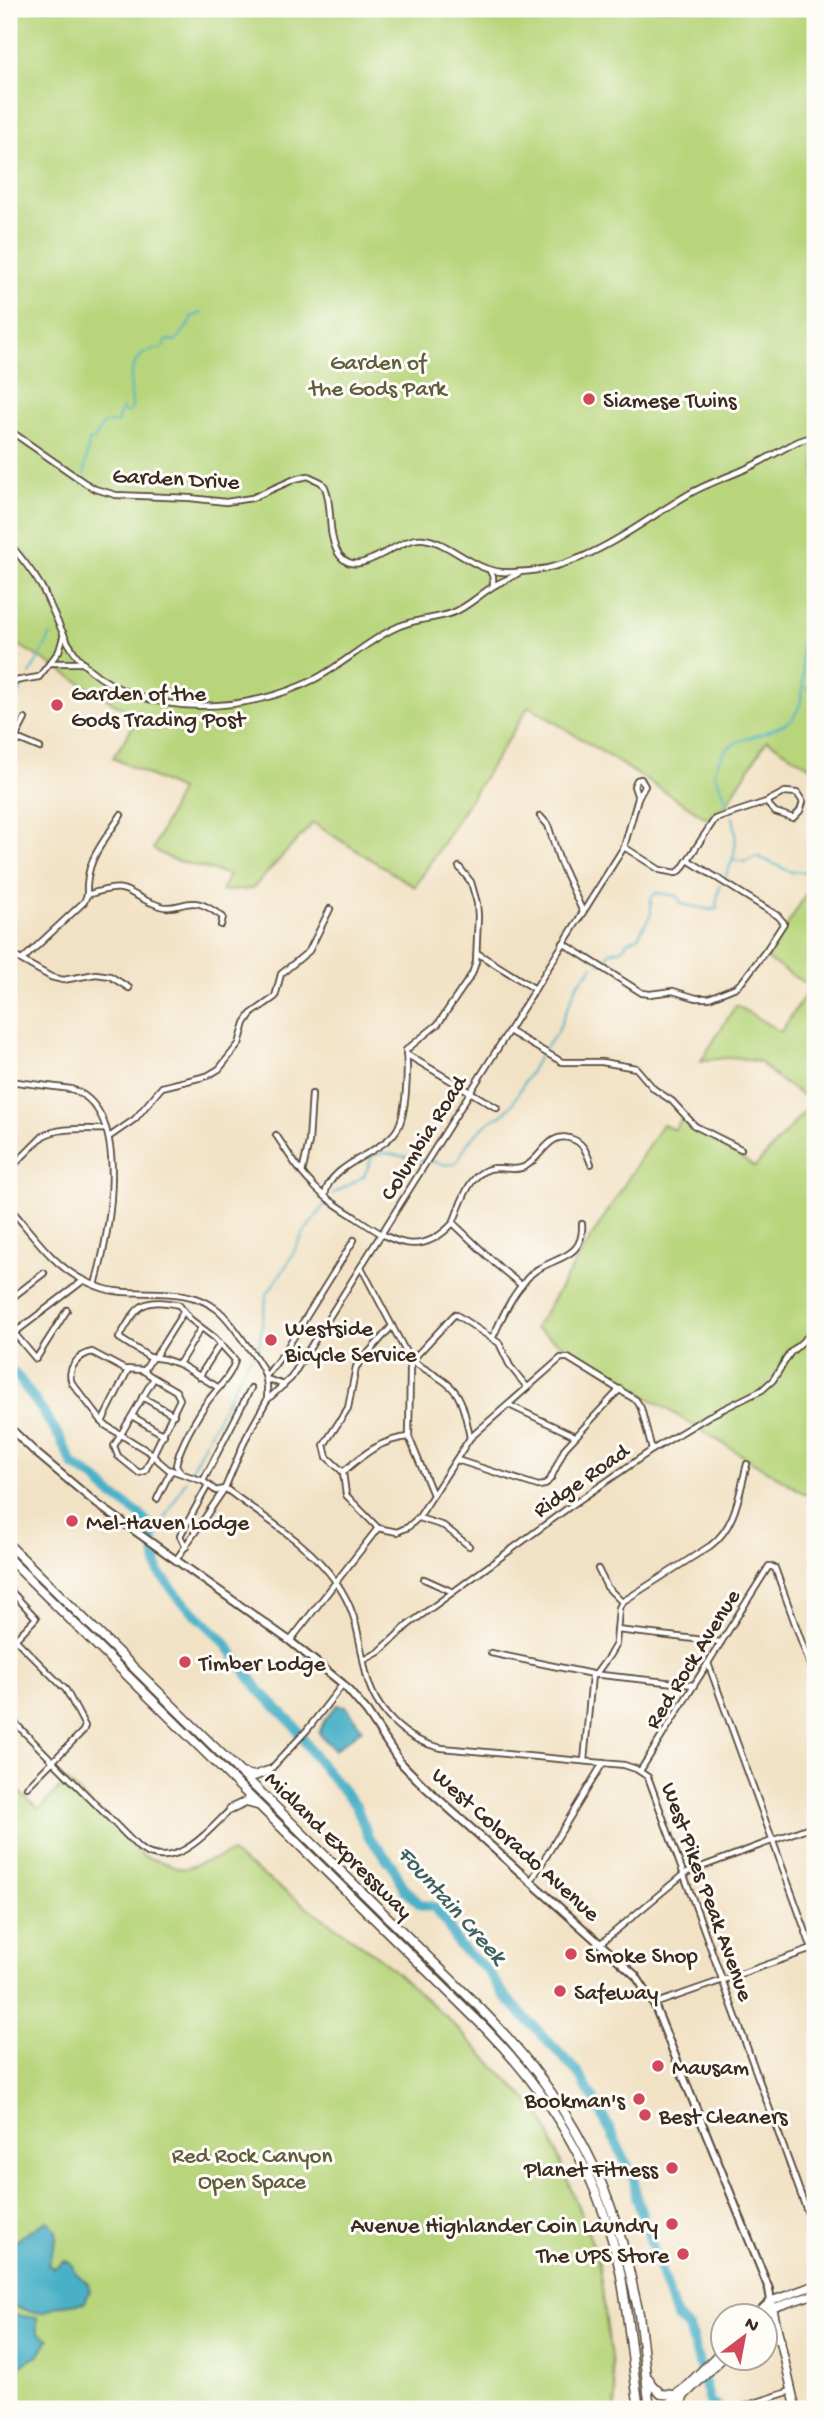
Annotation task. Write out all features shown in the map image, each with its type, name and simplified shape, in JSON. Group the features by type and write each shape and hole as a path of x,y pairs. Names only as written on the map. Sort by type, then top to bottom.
{"highway":[{"name":"Midland Expressway","path":"9,1545 520,2050 576,2128 608,2198 629,2266 639,2314 640,2336"},
{"name":"Midland Expressway","path":"9,1559 517,2061 565,2130 599,2202 620,2275 639,2409"},
{"path":"239,1772 254,1776 268,1771"},
{"path":"230,1776 256,1787 268,1771"},
{"path":"231,1809 244,1791 255,1792 267,1799"},
{"path":"231,1809 246,1802 260,1807"},
{"path":"640,2336 650,2384 664,2395 675,2395 685,2388"},
{"path":"640,2336 650,2409"},
{"path":"677,2409 683,2398"}],"main road":[{"name":"West Colorado Avenue","path":"9,1427 55,1470 143,1538 290,1641 343,1684 409,1771 636,1976 654,2004 769,2289 772,2302"},
{"path":"777,2302 815,2285"},
{"path":"778,2303 815,2294"},
{"name":"West Colorado Avenue","path":"778,2329 796,2409"},
{"path":"671,2409 708,2369"},
{"path":"663,2409 694,2383"}],"street":[{"name":"Garden Drive","path":"9,430 82,482 116,495 237,502 308,476 325,487 336,548 346,562 353,564 364,563 408,540 423,539 439,544 489,570 521,572 547,568 600,550 690,494 799,441 815,436"},
{"path":"9,543 40,585 83,663 109,683 156,700 207,705 260,698 284,692 315,679 392,629 454,612 493,586 521,572"},
{"path":"489,570 493,577 493,586"},
{"path":"9,682 39,677 61,647 65,633"},
{"path":"50,663 83,663"},
{"path":"10,746 24,719"},
{"path":"10,746 21,740 40,748"},
{"path":"624,847 671,874 681,870 715,819 790,791 797,793 803,802 800,811 793,818 775,812 766,802"},
{"name":"Columbia Road","path":"176,1560 225,1489 246,1438 267,1400 285,1385 382,1235 624,847 638,798"},
{"path":"23,959 84,902 88,895 86,877 89,864 121,814"},
{"path":"540,816 548,825 560,862 583,911"},
{"path":"564,943 642,993 673,991 696,998 709,998 736,987 784,923 778,916 688,860"},
{"path":"325,1196 329,1181 387,1140 397,1129 408,1069 408,1046 438,1024 472,974 477,953 478,916 471,881 459,867"},
{"path":"88,895 112,887 126,888 159,906 169,908 192,903 203,904 223,916 222,925"},
{"path":"109,1137 135,1119 162,1087 211,1074 226,1063 239,1044 247,1019 275,997 281,974 309,951 330,909"},
{"path":"9,953 51,977 63,980 96,974 110,976 129,988"},
{"path":"477,953 535,989"},
{"path":"509,1031 562,1062 602,1062 636,1068 654,1089 672,1101 695,1126 741,1149"},
{"path":"406,1054 497,1108"},
{"path":"9,1081 71,1089 80,1093 93,1103 106,1129 112,1170 104,1250 94,1285"},
{"path":"302,1173 309,1142 312,1094"},
{"path":"9,1170 43,1136 50,1133 106,1129"},
{"path":"276,1135 302,1173 325,1196 382,1235 401,1243 415,1244 430,1240 446,1231 453,1223 468,1188 481,1172 492,1168 515,1170 525,1167 547,1144 557,1139 577,1141 591,1164"},
{"path":"9,1207 59,1264 84,1280 117,1292 177,1294 203,1301 222,1314 252,1351 267,1377 267,1400"},
{"path":"453,1223 521,1285"},
{"path":"493,1337 521,1285 540,1267 558,1261 572,1252 581,1238 582,1224"},
{"path":"267,1377 354,1240"},
{"path":"361,1267 412,1361 457,1391 470,1438"},
{"path":"9,1300 44,1273"},
{"path":"13,1334 84,1280"},
{"path":"181,1474 176,1465 180,1452 204,1406 219,1388 235,1363 234,1357 176,1304 147,1303 135,1310 119,1338 153,1358 179,1364 219,1388"},
{"path":"9,1327 36,1359 67,1310"},
{"path":"144,1371 184,1310"},
{"path":"433,1496 409,1437 412,1361 455,1314 499,1343 510,1366 527,1387"},
{"path":"391,1326 356,1367 348,1408 324,1445 327,1457 343,1472 346,1495 378,1528 397,1532 419,1517 470,1438 564,1357 635,1400 641,1408 652,1450"},
{"path":"179,1364 201,1328"},
{"name":"Ridge Road","path":"364,1660 379,1652 408,1625 453,1592 652,1450 709,1416 762,1390 773,1380 790,1353 815,1330"},
{"path":"199,1377 220,1344"},
{"path":"154,1378 142,1397 132,1416 121,1434 115,1444 115,1451 137,1472 144,1472 154,1456 174,1415 180,1399 179,1394 144,1371 128,1370 99,1353 90,1352 79,1359 70,1371 72,1383 110,1429 121,1434 154,1456 161,1465 171,1471 206,1483 215,1490 225,1489"},
{"path":"102,1422 128,1370"},
{"path":"267,1377 285,1385"},
{"path":"184,1549 180,1536 251,1388"},
{"path":"457,1460 538,1486 548,1482 560,1457 575,1436 620,1389"},
{"path":"142,1397 174,1415"},
{"path":"509,1405 575,1436"},
{"path":"132,1416 164,1435"},
{"path":"343,1472 373,1447 400,1437 409,1437"},
{"path":"584,1761 594,1674 614,1648 622,1602 723,1535 735,1508 747,1464"},
{"path":"157,1499 171,1471"},
{"name":"West Pikes Peak Avenue","path":"225,1489 314,1557 335,1580 353,1611 366,1675 377,1700 394,1723 418,1741 442,1748 624,1765 640,1771 652,1786 815,2233"},
{"path":"419,1517 444,1526 469,1546"},
{"path":"290,1641 378,1528"},
{"name":"Red Rock Avenue","path":"640,1771 768,1567 772,1565 815,1679"},
{"path":"598,1569 607,1587 622,1602"},
{"path":"424,1579 453,1592"},
{"path":"9,1590 36,1618 9,1646"},
{"path":"617,1630 721,1642"},
{"path":"15,1639 61,1684 85,1723 83,1731 27,1787"},
{"path":"491,1653 594,1674 694,1685"},
{"path":"708,1662 814,1948 815,1957"},
{"path":"268,1771 295,1744 343,1684"},
{"path":"9,1717 149,1855 172,1856 188,1847 231,1809"},
{"path":"531,1881 603,1763"},
{"path":"601,1943 685,1873 815,1825"},
{"path":"654,2004 814,1948"},
{"path":"736,2409 791,2391"}],"green space":[{"name":"Garden of the Gods Park","path":"9,9 815,9 815,770 767,740 724,808 708,819 529,706 415,887 313,823 252,889 221,891 229,875 171,859 153,849 180,790 113,758 138,718 9,639"},
{"path":"815,879 815,1500 535,1328 662,1124 674,1130 681,1120 755,1167 813,1102 779,1080 760,1062 734,1057 701,1061 736,1005 781,1032 810,987 767,959"},
{"name":"Red Rock Canyon Open Space","path":"67,1781 143,1856 183,1869 231,1853 380,1958 446,2017 542,2115 598,2258 616,2396 615,2409 9,2409 9,1800 19,1792 39,1809"}],"water":[{"path":"337,1705 346,1706 362,1729 334,1750 319,1733 324,1721"},
{"path":"47,2221 56,2230 56,2241 48,2265 54,2268 64,2261 70,2262 75,2272 88,2284 90,2290 85,2302 57,2306 41,2313 9,2306 9,2249 20,2237"},
{"path":"9,2314 37,2318 37,2332 49,2339 39,2355 9,2372"}],"waterway":[{"path":"84,475 89,441 94,440 104,423 117,423 121,409 127,413 132,409 131,374 137,361 144,353 163,347 167,340 176,341 190,323 191,317 202,313"},
{"path":"814,528 815,513"},
{"path":"814,531 815,540"},
{"path":"815,556 810,569 815,572"},
{"path":"730,807 714,772 719,760 732,745 785,724 798,710 803,692 803,640 815,609"},
{"path":"30,674 51,635"},
{"path":"9,714 24,683"},
{"path":"806,688 815,690"},
{"path":"725,877 735,848 733,817"},
{"path":"734,860 745,862 757,856 791,872 815,871"},
{"path":"599,963 607,959 609,953 623,948 628,941 638,937 651,914 651,898 656,893 678,896 681,904 712,910 718,908 716,904 720,885"},
{"path":"545,1048 557,1033 577,985 593,966"},
{"path":"430,1161 447,1165 456,1163 469,1141 512,1104 540,1055"},
{"path":"333,1194 364,1176 373,1155 385,1153 424,1160"},
{"path":"190,1472 246,1363 258,1350 267,1294 303,1234 326,1203"},
{"name":"Fountain Creek","path":"9,1369 41,1409 60,1438 73,1465 96,1479 151,1526 158,1571 181,1600 223,1640 259,1690 294,1725 315,1757 356,1806 368,1836 392,1865 405,1890 421,1905 434,1907 459,1946 487,1970 503,1994 578,2073 599,2108 634,2179 636,2196 676,2317 689,2328 711,2405 721,2409"},
{"path":"151,1529 161,1526 186,1480"}],"place":[{"name":"Siamese Twins","path":"589,399"},
{"name":"Garden of the Gods Trading Post","path":"57,705"},
{"name":"Westside Bicycle Service","path":"271,1340"},
{"name":"Mel-Haven Lodge","path":"72,1521"},
{"name":"Timber Lodge","path":"185,1662"},
{"name":"Smoke Shop","path":"571,1954"},
{"name":"Safeway","path":"560,1991"},
{"name":"Mausam","path":"658,2066"},
{"name":"Bookman's","path":"639,2099"},
{"name":"Best Cleaners","path":"645,2115"},
{"name":"Planet Fitness","path":"672,2168"},
{"name":"Avenue Highlander Coin Laundry","path":"672,2224"},
{"name":"The UPS Store","path":"683,2254"}]}
